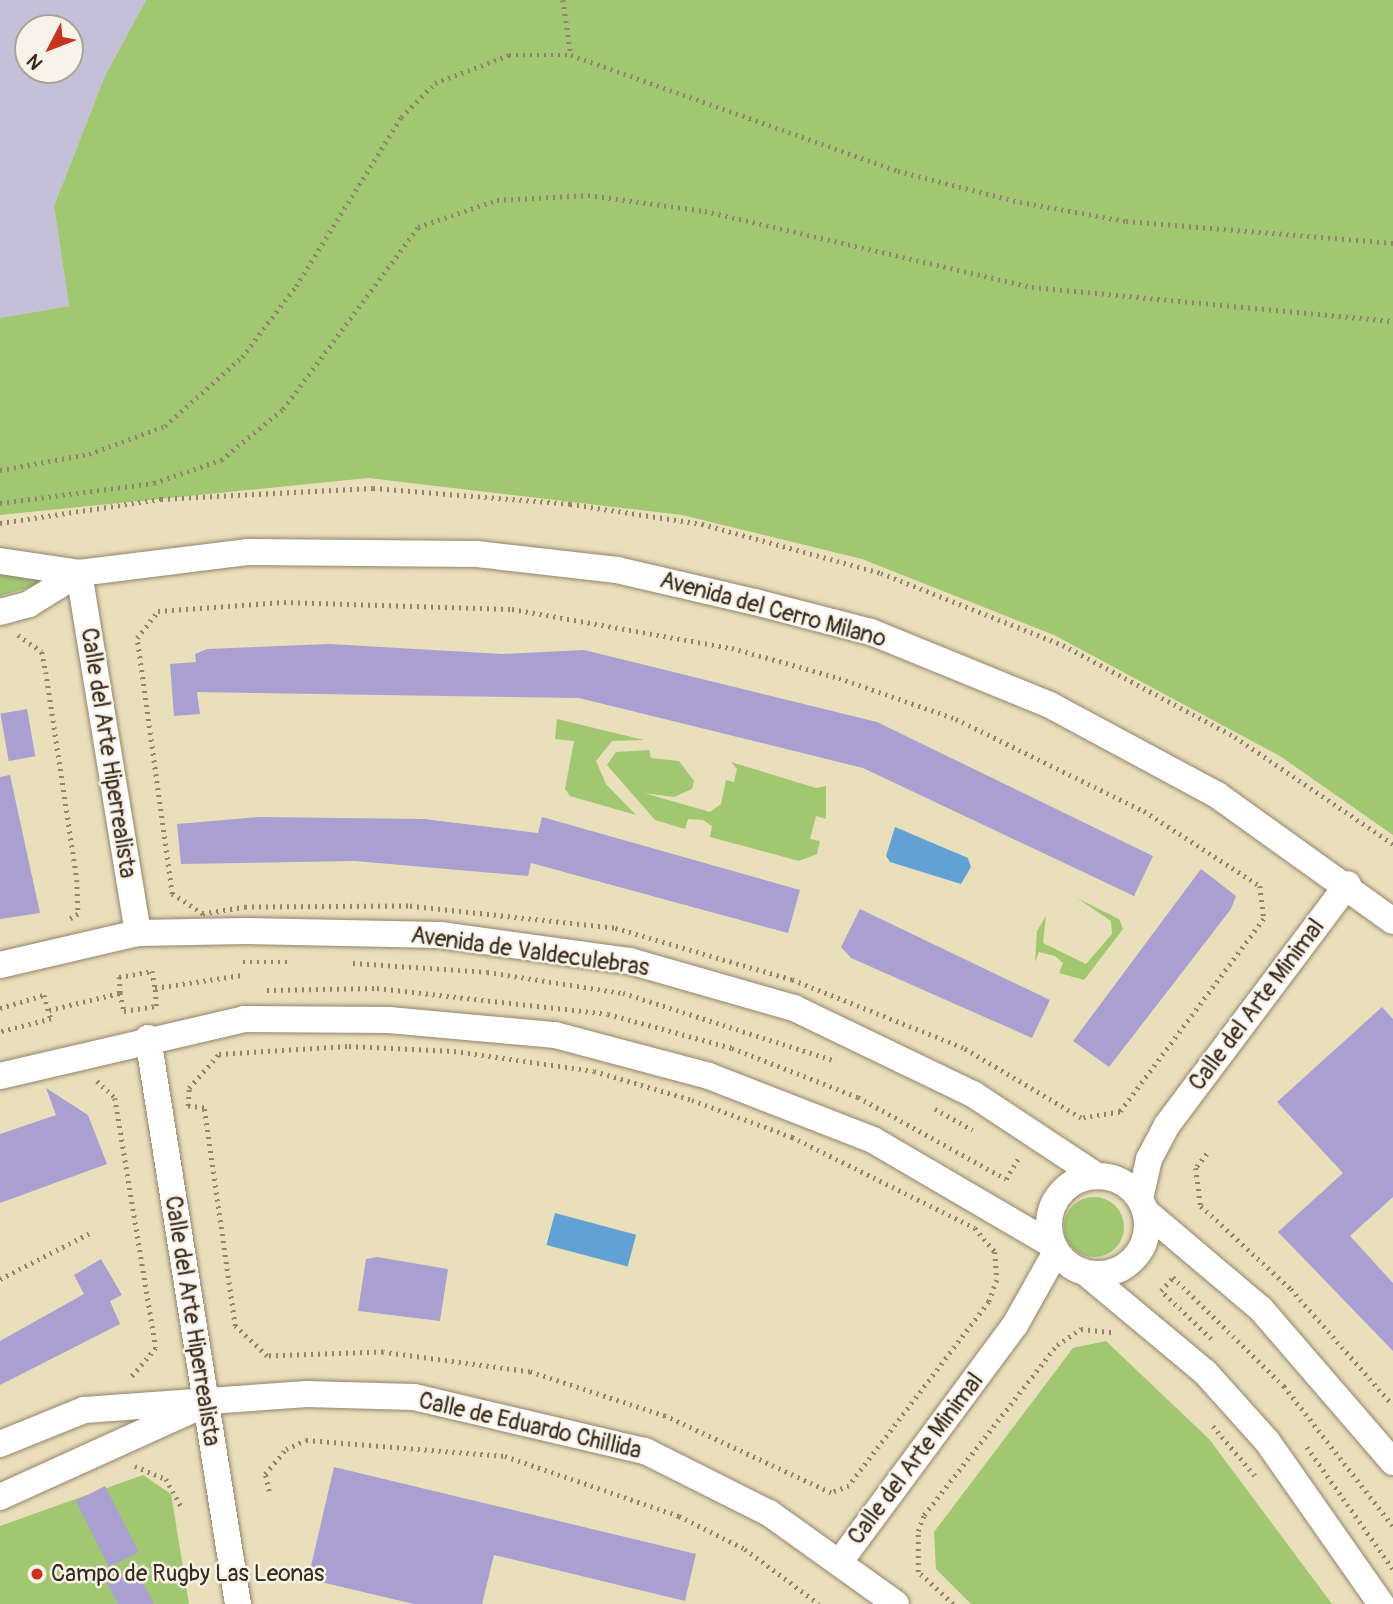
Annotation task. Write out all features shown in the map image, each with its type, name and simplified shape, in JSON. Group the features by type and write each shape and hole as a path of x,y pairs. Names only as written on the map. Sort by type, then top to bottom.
{"street":[{"name":"Avenida del Cerro Milano","path":"0,561 79,573 247,552 477,554 617,570 755,602 871,632 1050,705 1217,795 1348,884 1393,921"},
{"name":"Avenida del Cerro Milano","path":"4,623 79,573"},
{"name":"Calle del Arte Hiperrealista","path":"79,573 138,933"},
{"name":"Calle del Arte Minimal","path":"1099,1176 1131,1160 1167,1125 1348,884"},
{"name":"Avenida de Valdeculebras","path":"0,965 138,933 440,935 630,961 794,1008 973,1094 1099,1176"},
{"path":"0,1076 148,1038 244,1019 389,1020 555,1035 709,1076 873,1140 1054,1249 1139,1315 1267,1441 1381,1604"},
{"name":"Calle del Arte Hiperrealista","path":"148,1038 238,1604"},
{"name":"Calle del Arte Minimal","path":"1143,1205 1149,1159 1167,1125"},
{"path":"1054,1249 1049,1221 1055,1201 1068,1186 1099,1176 1124,1184 1143,1205 1261,1308 1393,1462"},
{"path":"1084,1272 1114,1272 1135,1257 1147,1228 1143,1205"},
{"name":"Calle del Arte Minimal","path":"1015,1325 1054,1249"},
{"name":"Calle del Arte Minimal","path":"841,1560 1015,1325 1049,1291 1084,1272"},
{"name":"Calle de Eduardo Chillida","path":"0,1444 84,1410 306,1394 414,1397 631,1448 769,1513 841,1560 895,1604"},
{"name":"Calle de Eduardo Chillida","path":"0,1497 206,1403"}],"path":[{"path":"563,0 571,55"},
{"path":"0,470 89,454 165,426 242,357 296,286 401,117 435,83 509,55 571,55 898,171 1020,202 1126,221 1393,243"},
{"path":"0,503 154,483 221,460 283,410 418,227 496,200 588,195 705,211 1032,287 1393,321"},
{"path":"0,523 161,499"},
{"path":"246,907 204,914 172,894 137,638 158,611 284,602 512,608 732,648 956,719 1144,811 1261,886 1264,919 1120,1112 1081,1118 1056,1101"},
{"path":"4,623 41,652 46,672 78,880 78,914 66,923"},
{"path":"1306,781 1393,844"},
{"path":"243,962 306,962"},
{"path":"342,963 487,972 623,993 848,1066"},
{"path":"152,971 156,1006 124,1011 120,993 119,977 152,971"},
{"path":"155,988 242,975"},
{"path":"48,1010 120,993"},
{"path":"0,1008 44,995 51,1019 0,1032"},
{"path":"349,1046 454,1051 594,1071 792,1137 975,1228 995,1252 997,1280 989,1302 849,1486 831,1493 788,1474 665,1416 530,1372 383,1352 267,1356 246,1343 232,1312 204,1108 188,1106 198,1070 219,1054 349,1046"},
{"path":"87,1075 115,1098 156,1348 147,1366 121,1383"},
{"path":"931,1107 977,1132"},
{"path":"1006,1179 1021,1156 1010,1150"},
{"path":"1207,1154 1196,1168 1201,1206 1300,1297 1393,1405"},
{"path":"0,1279 90,1233"},
{"path":"1161,1290 1173,1277 1230,1330 1284,1386 1393,1526"},
{"path":"953,1604 918,1572 918,1531 925,1515 1056,1345 1081,1329 1105,1328 1123,1339"},
{"path":"1203,1413 1264,1486"},
{"path":"269,1492 265,1474 286,1449 306,1440 505,1456 679,1516 745,1549 820,1604"},
{"path":"128,1468 166,1479 182,1508"}],"shaded area":[{"path":"0,0 146,0 105,76 54,206 69,306 0,318"}],"green space":[{"path":"146,0 1393,0 1393,835 1280,756 1054,635 862,559 682,515 368,478 0,515 0,318 69,306 54,206 105,76"},
{"path":"46,572 51,581 0,596 0,574"},
{"path":"557,719 644,740 612,741 596,761 606,784 636,815 570,796 565,789 574,741 555,739"},
{"path":"649,750 651,758 679,761 694,781 692,789 674,797 644,793 710,812 721,804 726,780 734,782 737,769 731,762 816,788 826,786 826,819 816,816 810,839 820,841 817,854 799,861 710,837 712,826 703,820 688,819 685,829 655,820 607,765 616,752"},
{"path":"1077,898 1119,919 1123,929 1084,980 1059,973 1063,963 1055,956 1039,952 1035,962 1037,931 1046,916 1043,943 1086,964 1112,934 1111,921"},
{"path":"1088,1197 1100,1197 1116,1205 1122,1215 1122,1239 1116,1249 1100,1257 1088,1257 1072,1249 1064,1233 1064,1221 1072,1205"},
{"path":"1106,1341 1209,1439 1332,1604 971,1604 936,1569 934,1532 1073,1348"},
{"path":"143,1475 171,1494 189,1604 0,1604 0,1526"}],"water":[{"path":"895,827 968,858 971,867 961,884 890,862 886,856"},
{"path":"555,1213 636,1235 628,1267 546,1245"}],"building":[{"path":"330,644 502,654 584,650 877,722 1153,856 1134,896 863,768 579,698 197,692 200,714 174,716 170,664 196,662 195,654 207,649"},
{"path":"27,709 35,756 9,761 0,714"},
{"path":"10,775 40,913 0,919 0,777"},
{"path":"259,817 424,819 538,833 542,817 800,890 788,933 531,863 528,876 355,861 181,864 177,824"},
{"path":"1201,869 1236,896 1231,909 1109,1067 1073,1041"},
{"path":"860,909 1050,1000 1032,1038 851,958 841,947"},
{"path":"1382,1007 1393,1019 1393,1197 1350,1236 1393,1283 1393,1351 1278,1232 1343,1173 1277,1102"},
{"path":"46,1088 88,1115 107,1164 0,1203 0,1134 56,1115"},
{"path":"377,1257 448,1269 440,1321 358,1311 366,1259"},
{"path":"101,1259 122,1295 110,1301 120,1324 0,1385 0,1341 84,1294 74,1275"},
{"path":"334,1467 696,1554 685,1601 494,1555 482,1604 414,1604 308,1579"},
{"path":"105,1486 139,1552 109,1567 76,1501"},
{"path":"135,1568 154,1604 118,1604 107,1583"}],"place":[{"name":"Campo de Rugby Las Leonas","path":"37,1574"}]}
